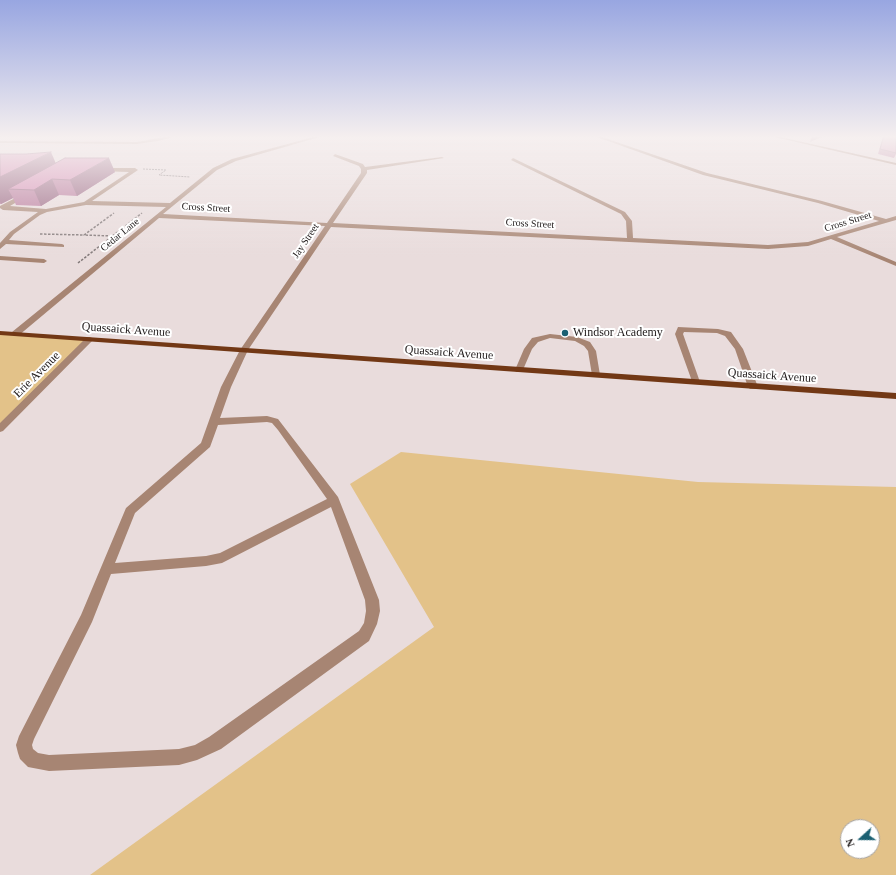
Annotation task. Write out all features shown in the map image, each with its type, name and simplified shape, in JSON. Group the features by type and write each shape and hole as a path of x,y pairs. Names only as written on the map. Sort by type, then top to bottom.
{"main road":[{"name":"Quassaick Avenue","path":"0,333 896,396"}],"street":[{"path":"86,203 127,177"},
{"name":"Cedar Lane","path":"15,334 206,177"},
{"name":"Jay Street","path":"214,422 255,418 275,421 334,500 372,600 373,610 370,624 364,636 215,743 197,752 179,756 49,762 34,761 26,753 24,745 27,736 87,618 130,511 197,454 206,444 226,387 244,350 361,177"},
{"path":"549,177 623,213 629,221 630,240"},
{"path":"717,177 820,202 886,221"},
{"path":"1,207 30,192"},
{"path":"2,245 12,233 38,214 46,211 86,203 172,205"},
{"path":"1,207 46,211"},
{"name":"Cross Street","path":"159,216 768,247 797,246 832,238 896,218"},
{"path":"832,238 896,264"},
{"path":"2,245 62,246"},
{"path":"0,258 44,261"},
{"path":"696,382 679,334 681,329 718,331 728,334 739,349 753,387"},
{"path":"519,370 528,349 535,340 550,336 559,336 577,339 587,344 592,351 596,375"},
{"name":"Erie Avenue","path":"0,428 90,339"},
{"path":"106,569 206,561 222,558 334,500"}],"path":[{"path":"184,181 191,177 188,177"},
{"path":"84,235 127,203"},
{"path":"78,263 153,204"},
{"path":"33,234 112,236"}],"shaded area":[{"path":"0,333 90,339 0,428"},
{"path":"401,452 698,482 896,487 896,875 90,875 434,627 350,484"}],"building":[{"path":"30,177 76,177 70,180 52,179 34,190 8,189"}],"place":[{"name":"Windsor Academy","path":"565,333"}]}
